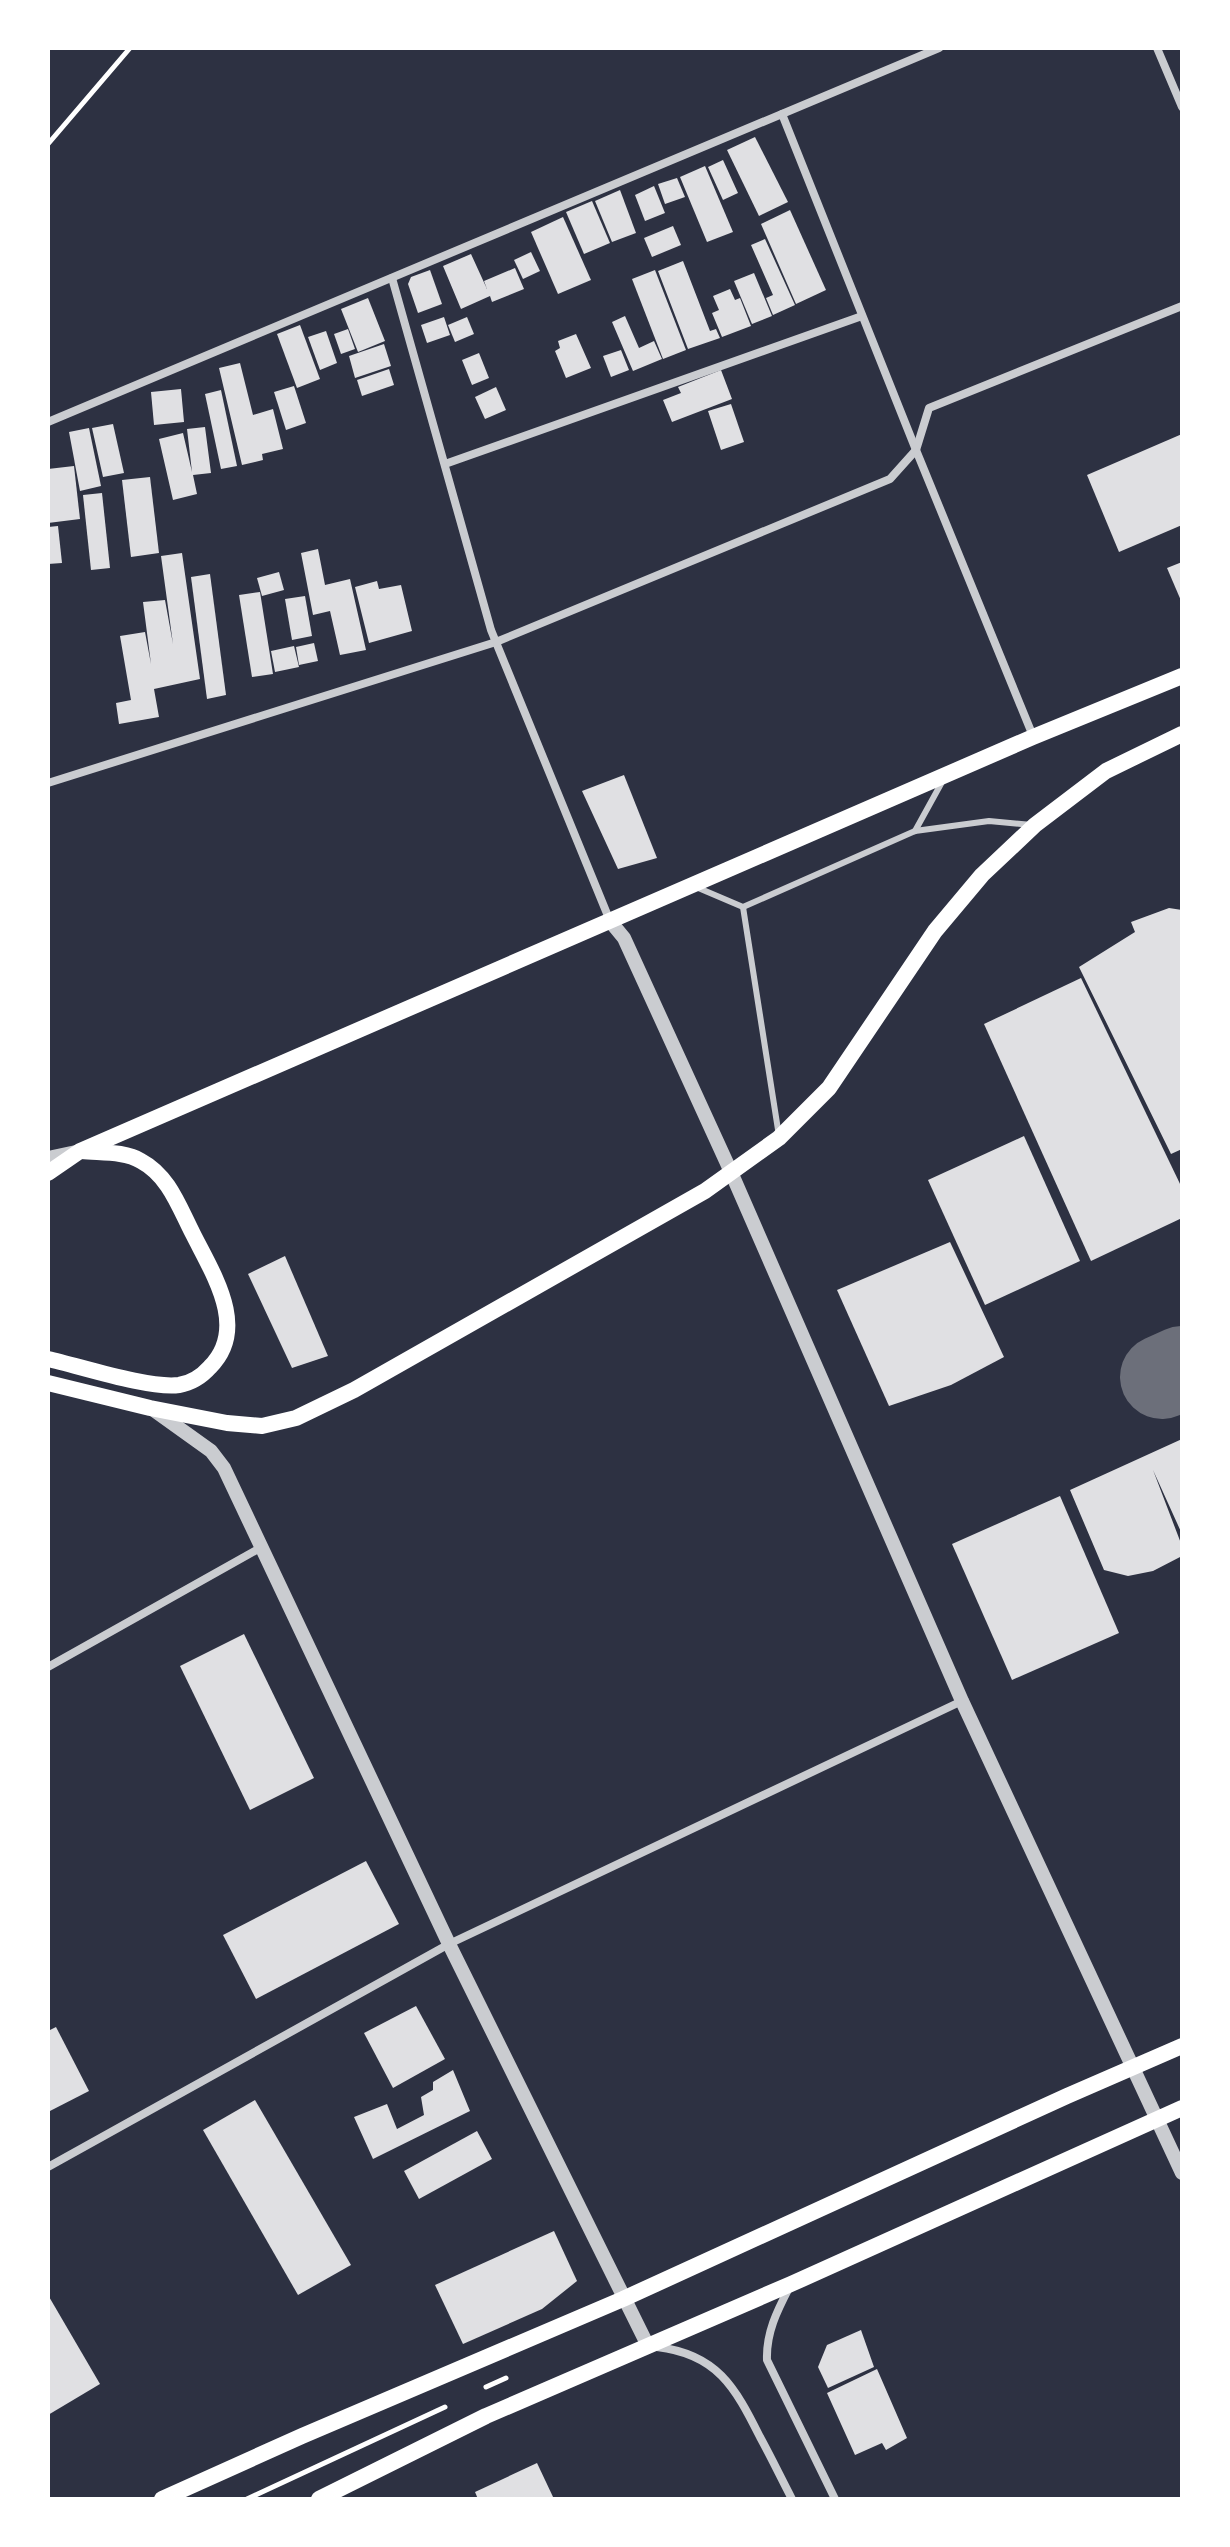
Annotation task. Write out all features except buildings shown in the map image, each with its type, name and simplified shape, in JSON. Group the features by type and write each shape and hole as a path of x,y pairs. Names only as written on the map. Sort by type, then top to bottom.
{"main road":[{"path":"48,1173 80,1151 1033,737 1182,676"},
{"path":"48,1383 227,1423 262,1426 296,1418 368,1382 705,1191 779,1138 829,1088 935,931 982,875 1035,825 1106,771 1182,734"},
{"path":"51,1360 132,1379 180,1385 200,1377 216,1360 227,1340 228,1318 219,1285 166,1181 140,1160 80,1151"},
{"path":"77,1365 150,1408"},
{"path":"162,2499 623,2299 1182,2046"},
{"path":"319,2499 486,2416 791,2284 1182,2108"}],"street":[{"path":"48,422 939,48"},
{"path":"1157,48 1182,107"},
{"path":"782,114 1033,737"},
{"path":"392,278 496,642 610,921 624,938 731,1172 962,1701 1182,2173"},
{"path":"48,783 496,642 890,479 916,450 929,408 1182,306"},
{"path":"445,464 862,316"},
{"path":"48,1158 80,1151"},
{"path":"150,1408 211,1451 224,1468 449,1944 648,2346 691,2354 730,2383 741,2398 792,2499"},
{"path":"48,1667 260,1548"},
{"path":"48,2167 449,1944 962,1701"},
{"path":"791,2284 770,2329 767,2360 835,2499"}],"lane":[{"path":"915,831 946,775"},
{"path":"693,886 743,907 915,831 989,821 1035,825"},
{"path":"743,907 779,1138"}],"path":[{"path":"48,144 130,48"}],"taxiway":[{"path":"1162,1377 1182,1368"}]}
